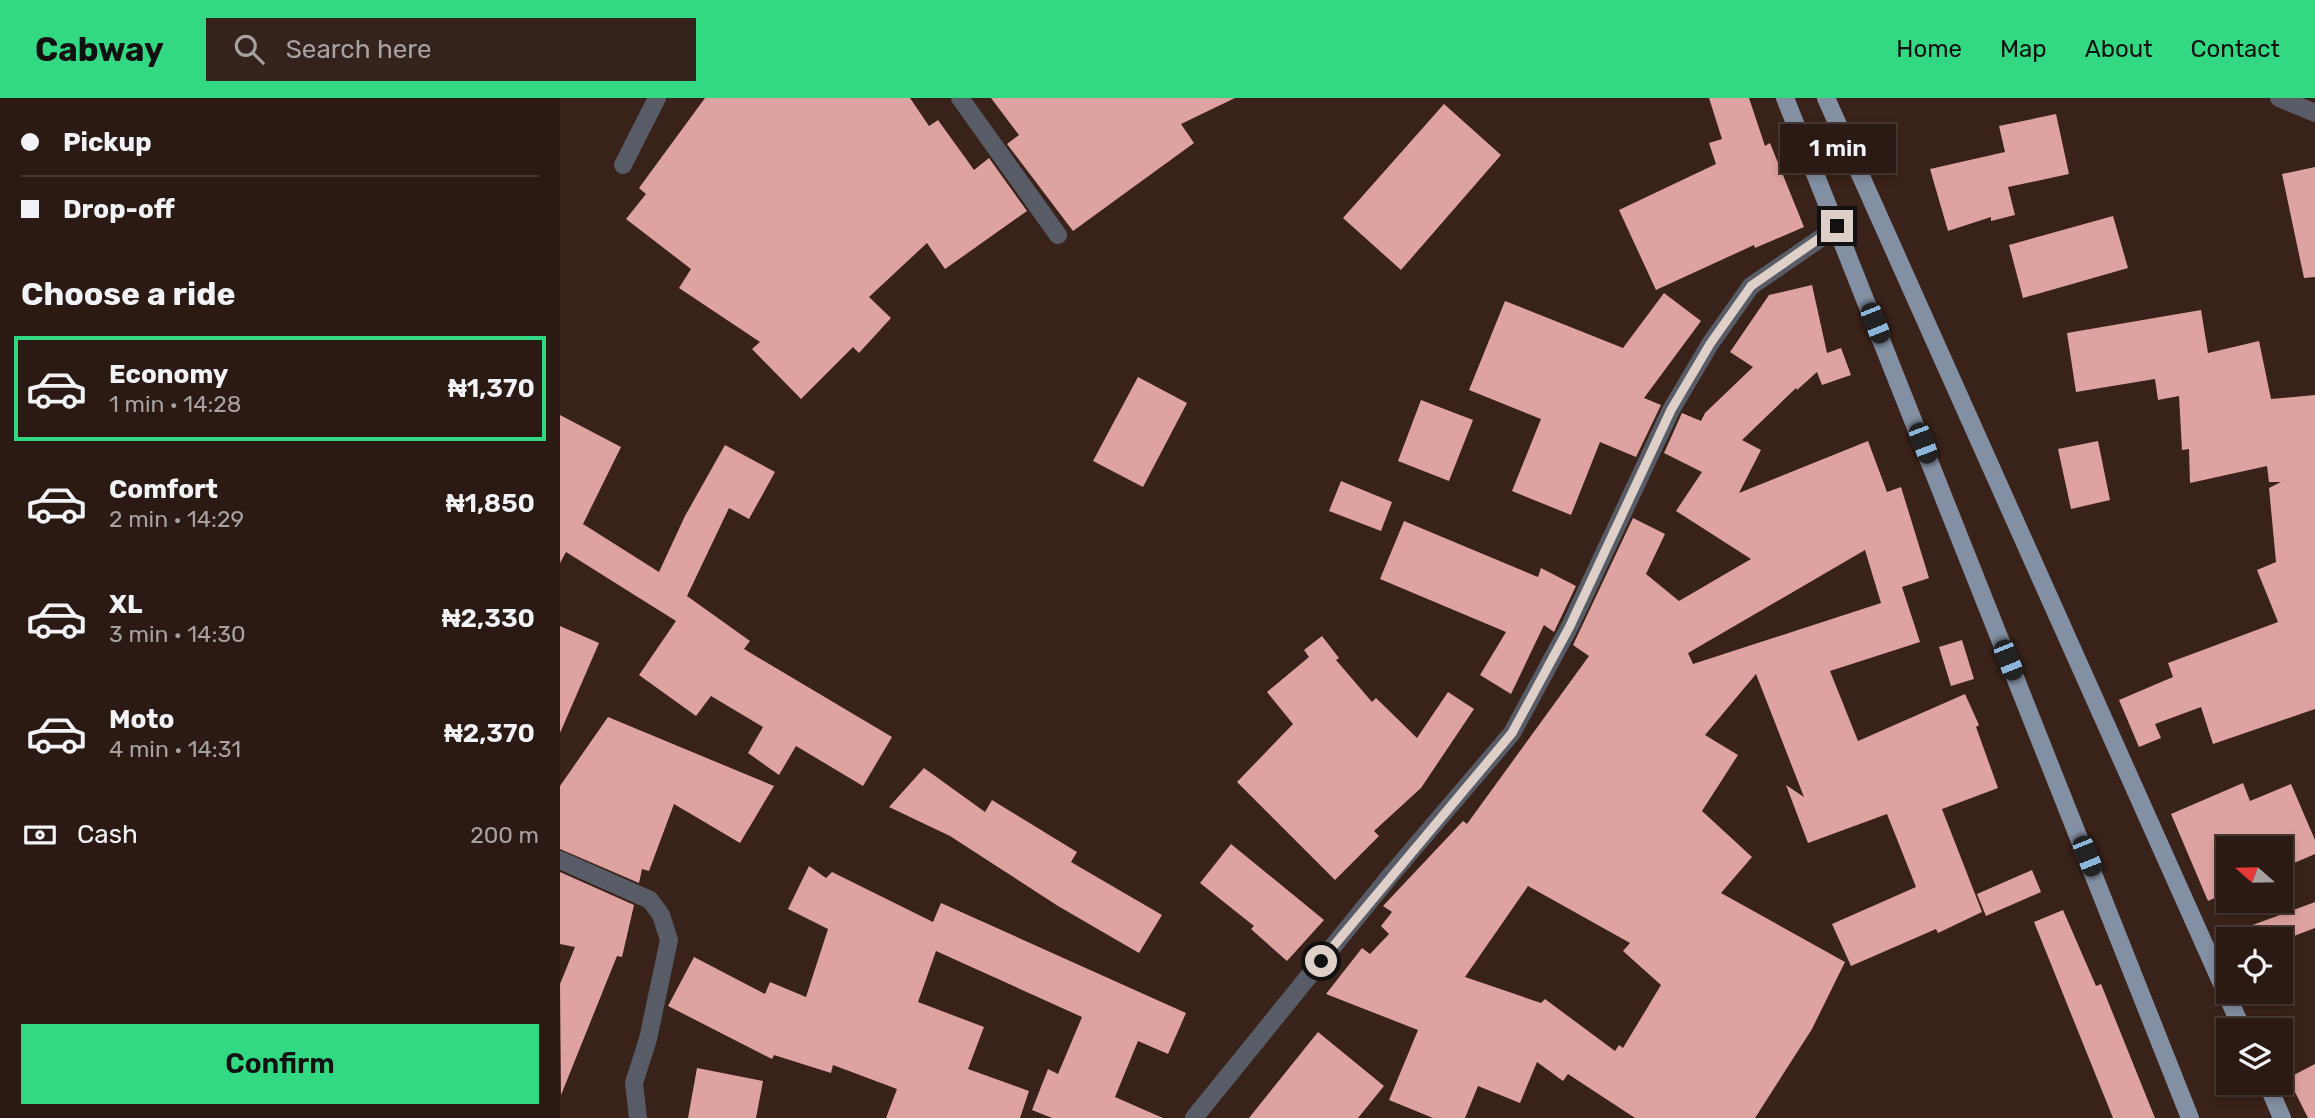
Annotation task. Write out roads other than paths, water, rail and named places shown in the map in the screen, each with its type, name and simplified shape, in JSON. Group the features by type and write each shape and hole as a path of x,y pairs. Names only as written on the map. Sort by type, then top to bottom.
{"main road":[{"path":"1785,98 2190,1118"},
{"path":"1826,98 2238,1018"},
{"path":"2272,1095 2283,1118"}],"street":[{"path":"623,165 657,98"},
{"path":"960,98 1058,235"},
{"path":"2279,98 2315,113"},
{"path":"1194,1118 1390,876 1512,733 1570,626 1671,410 1710,344 1751,286 1837,226"},
{"path":"560,860 650,900 661,915 669,940 648,1039 634,1083 638,1118"}]}
